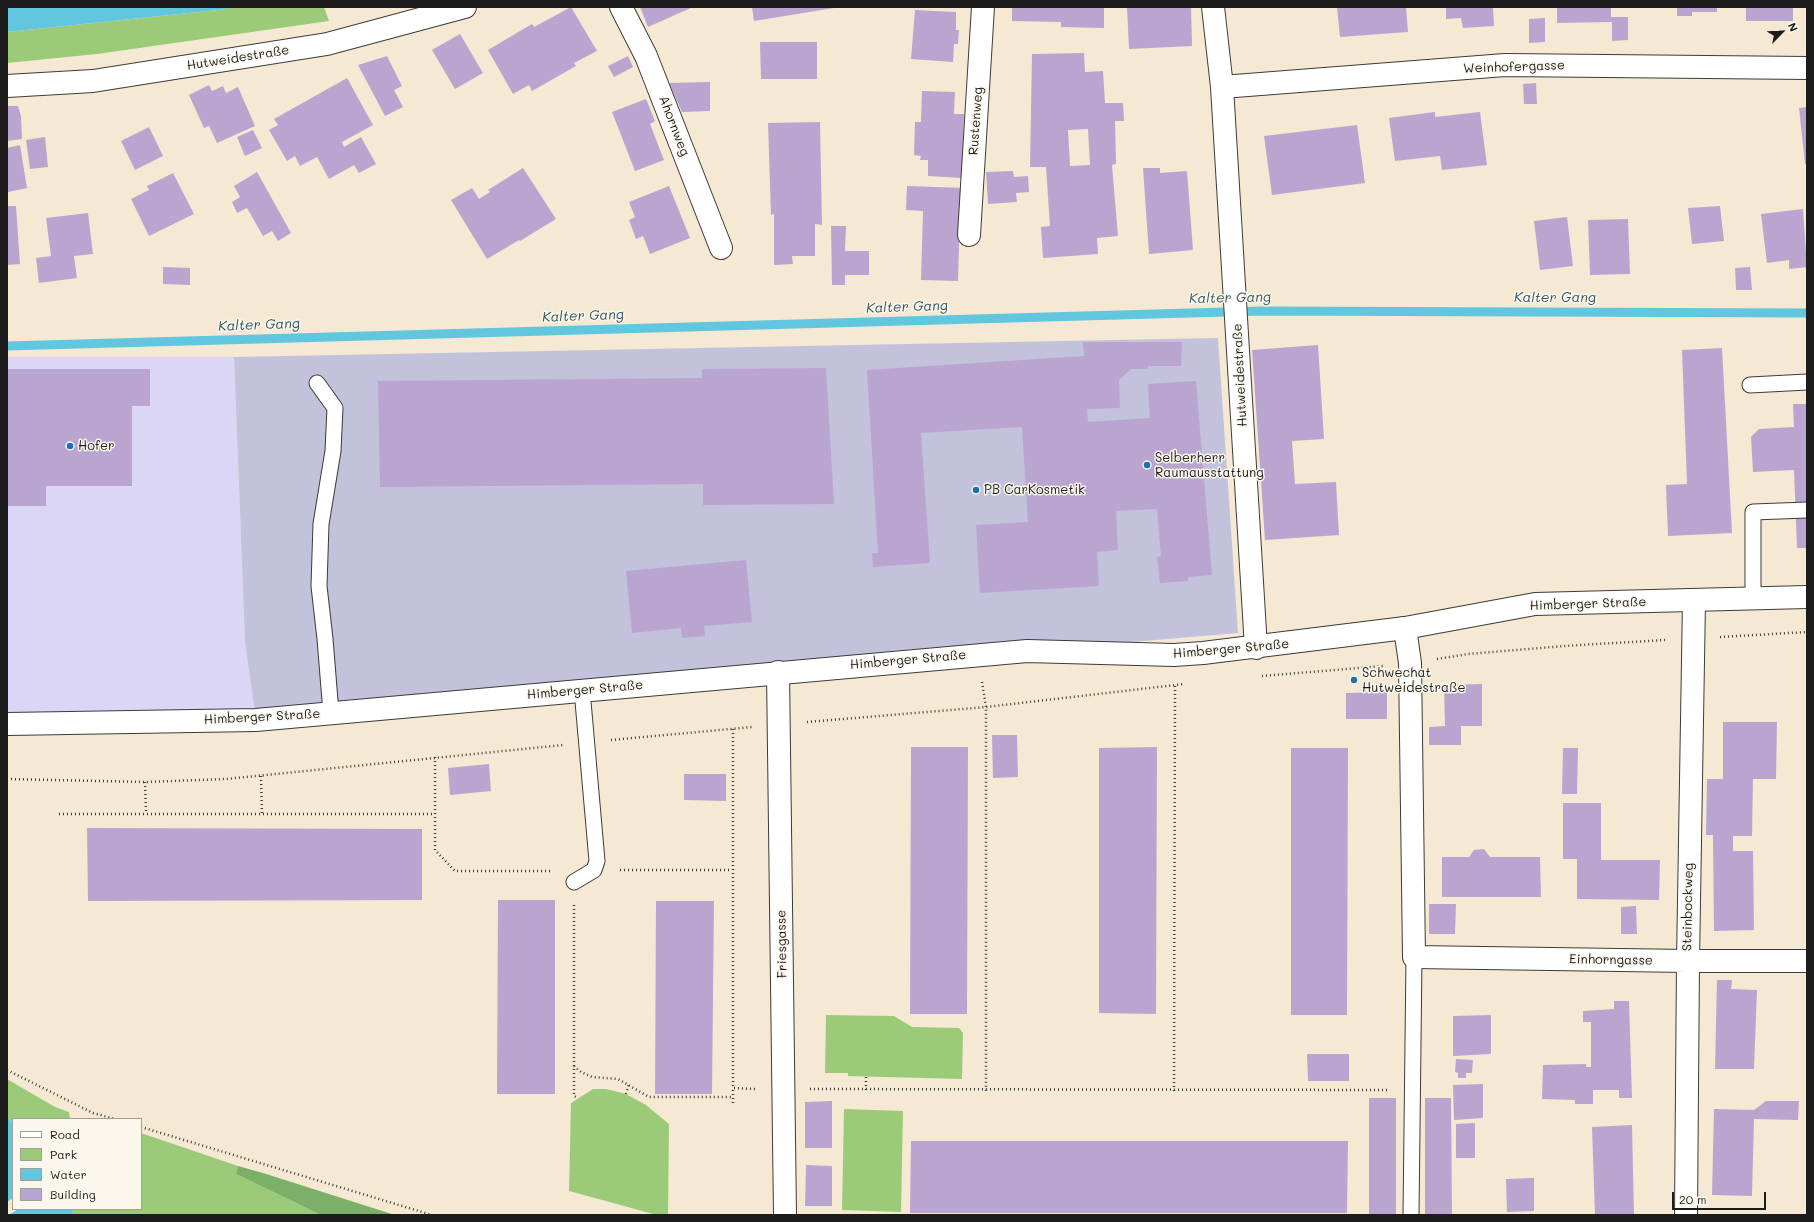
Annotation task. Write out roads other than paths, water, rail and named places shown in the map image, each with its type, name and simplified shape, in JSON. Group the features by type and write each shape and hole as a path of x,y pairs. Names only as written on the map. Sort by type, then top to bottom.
{"street":[{"name":"Hutweidestraße","path":"7,86 93,81 327,44 465,7"},
{"name":"Ahornweg","path":"621,7 646,56 721,248"},
{"name":"Rustenweg","path":"969,235 983,7"},
{"name":"Hutweidestraße","path":"1213,7 1222,87 1256,648"},
{"name":"Weinhofergasse","path":"1222,87 1506,65 1807,68"},
{"name":"Himberger Straße","path":"7,724 256,720 976,654 1027,651 1174,655 1256,648 1405,628 1535,604 1753,600 1807,597"},
{"name":"Steinbockweg","path":"1686,1215 1692,638 1694,600"},
{"path":"1405,628 1410,663 1414,957"},
{"name":"Friesgasse","path":"778,672 785,1215"},
{"name":"Einhorngasse","path":"1414,957 1688,961 1807,961"}],"lane":[{"path":"1750,385 1807,382"},
{"path":"317,383 335,408 333,451 321,524 319,586 331,713"},
{"path":"1753,600 1753,512 1807,510"},
{"path":"574,882 594,870 597,861 582,690"},
{"path":"1411,1215 1414,957"}],"water":[{"path":"7,7 232,7 227,9 7,32"},
{"path":"7,1117 12,1122 12,1199 7,1202"},
{"path":"16,1210 72,1210 74,1215 9,1215"}],"waterway":[{"name":"Kalter Gang","path":"7,346 1262,311 1807,313"}],"place":[{"name":"Hofer","path":"70,446"},
{"name":"Selberherr Raumausstattung","path":"1147,465"},
{"name":"PB CarKosmetik","path":"976,490"},
{"name":"Schwechat Hutweidestraße","path":"1354,680"}]}
